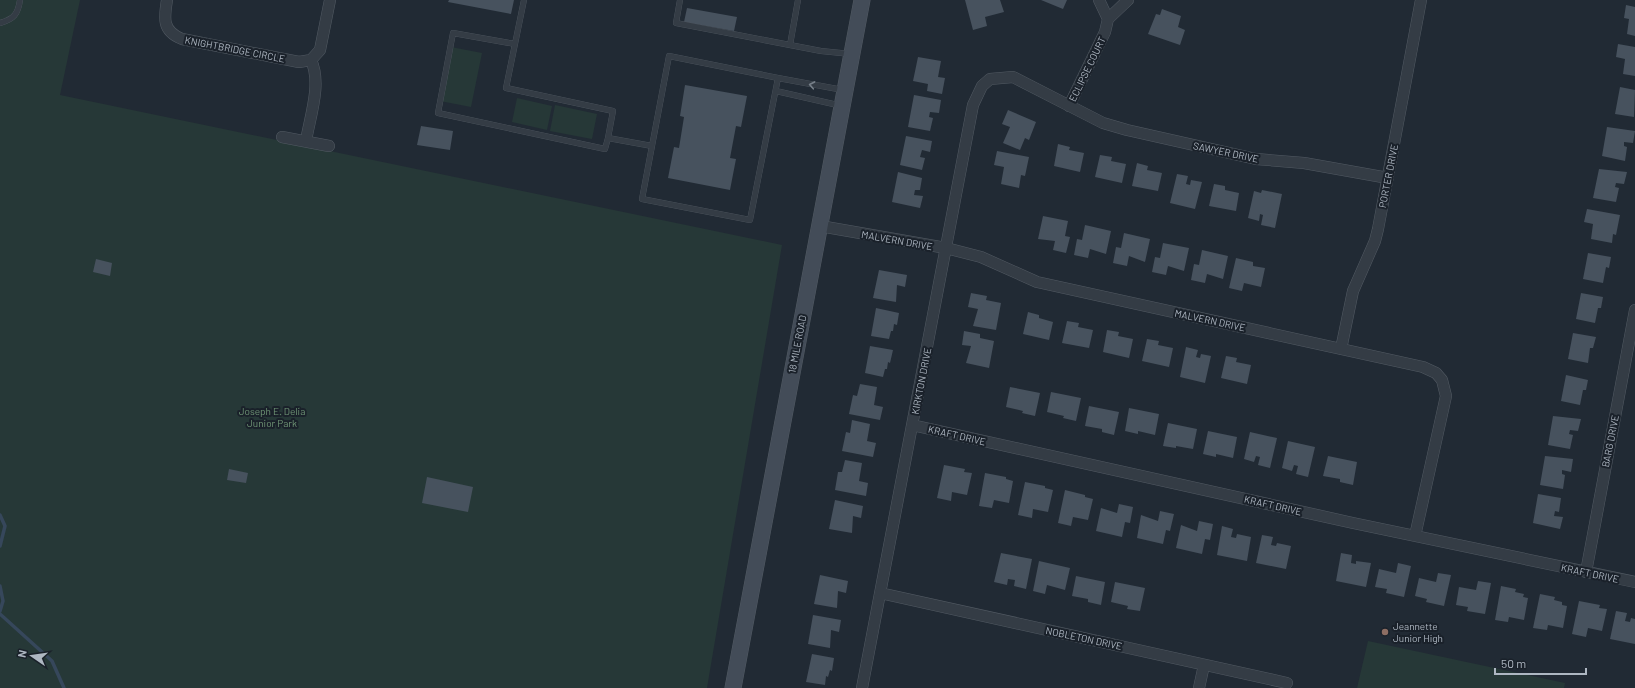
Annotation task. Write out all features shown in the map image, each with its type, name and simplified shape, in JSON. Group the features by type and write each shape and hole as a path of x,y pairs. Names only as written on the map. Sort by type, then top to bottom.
{"main road":[{"name":"18 MILE ROAD","path":"733,688 862,0"}],"street":[{"name":"KNIGHTBRIDGE CIRCLE","path":"167,0 165,22 172,35 182,39 299,62 311,60"},
{"path":"306,141 315,91 316,70 311,60 320,50 330,0"},
{"path":"1099,0 1108,19"},
{"name":"ECLIPSE COURT","path":"990,79 1013,77 1069,106 1105,32 1108,19 1128,0"},
{"name":"PORTER DRIVE","path":"1341,348 1353,291 1375,241 1421,0"},
{"name":"KIRKTON DRIVE","path":"862,688 973,105 982,86 990,79"},
{"name":"SAWYER DRIVE","path":"1069,106 1104,123 1134,132 1256,159 1304,162 1388,178"},
{"path":"282,137 329,146"},
{"name":"MALVERN DRIVE","path":"820,226 946,248 981,257 1037,282 1423,367 1436,374 1442,380 1446,396 1414,536"},
{"name":"BARG DRIVE","path":"1586,572 1635,310"},
{"name":"KRAFT DRIVE","path":"912,425 1414,536 1635,582"},
{"name":"NOBLETON DRIVE","path":"880,593 1287,683"},
{"path":"1199,688 1204,664"}],"lane":[{"path":"0,23 9,20 16,15 20,0"},
{"path":"515,44 453,33 438,113 605,149 613,111 506,88 515,44 524,0"},
{"path":"680,0 676,23 790,45 852,54"},
{"path":"790,45 798,0"},
{"path":"778,78 750,220 642,199 669,56 845,91"},
{"path":"776,91 842,107"},
{"path":"608,138 652,146"}],"green space":[{"name":"Joseph E. Delia Junior Park","path":"0,0 80,0 60,95 782,245 707,688 0,688"},
{"path":"451,47 482,53 471,107 440,101"},
{"path":"517,98 552,106 547,130 512,122"},
{"path":"555,105 597,114 592,139 550,131"},
{"path":"1368,641 1565,683 1564,688 1357,688"}],"building":[{"path":"449,0 514,0 511,14 448,2"},
{"path":"965,0 1000,0 1004,12 985,17 987,26 973,30"},
{"path":"1041,0 1067,0 1063,9"},
{"path":"1626,5 1635,7 1635,36 1627,34 1629,19 1624,18"},
{"path":"687,8 737,17 734,31 684,22"},
{"path":"1162,9 1181,16 1178,27 1185,30 1180,45 1148,34 1156,14 1160,15"},
{"path":"1618,44 1635,47 1635,76 1623,74 1625,59 1616,57"},
{"path":"918,57 941,61 938,77 945,78 942,94 927,91 928,84 913,81"},
{"path":"685,85 747,96 741,127 736,126 730,158 736,159 730,190 668,178 674,147 679,148 684,117 680,116"},
{"path":"1620,87 1635,90 1634,117 1615,114"},
{"path":"914,95 941,100 939,113 930,112 929,117 933,118 930,131 908,127"},
{"path":"1008,110 1036,122 1029,140 1025,138 1020,150 1003,143 1010,127 1002,124"},
{"path":"421,126 453,131 450,150 417,145"},
{"path":"1607,127 1635,131 1633,143 1624,142 1624,146 1627,147 1625,161 1602,156"},
{"path":"906,136 932,141 930,152 922,150 920,157 925,158 922,170 900,165"},
{"path":"1058,144 1070,147 1069,150 1084,153 1080,172 1054,166"},
{"path":"997,151 1029,157 1025,176 1021,175 1019,188 1001,184 1004,167 994,165"},
{"path":"1100,155 1112,157 1111,161 1126,164 1122,183 1095,177"},
{"path":"1137,163 1148,166 1147,170 1162,173 1158,191 1132,186"},
{"path":"1599,169 1627,172 1624,184 1616,183 1615,187 1619,188 1616,202 1593,198"},
{"path":"898,172 922,178 920,190 915,190 914,195 923,196 920,208 892,202"},
{"path":"1177,174 1188,176 1186,184 1190,185 1191,180 1202,182 1195,209 1170,203"},
{"path":"1214,184 1225,186 1225,190 1239,193 1236,211 1209,206"},
{"path":"1262,190 1282,194 1275,228 1261,225 1263,215 1260,214 1259,221 1248,218 1254,191 1261,193"},
{"path":"1587,209 1620,215 1616,235 1613,234 1612,243 1591,239 1593,224 1584,222"},
{"path":"1043,216 1068,221 1065,236 1070,237 1066,253 1053,250 1055,241 1038,239"},
{"path":"1085,225 1111,231 1106,254 1090,249 1088,258 1074,255 1077,239 1082,240"},
{"path":"1124,233 1150,239 1145,262 1129,256 1127,266 1113,263 1116,247 1121,248"},
{"path":"1163,243 1189,248 1184,271 1168,266 1166,275 1152,272 1155,257 1160,258"},
{"path":"1202,250 1228,256 1223,279 1207,274 1205,283 1191,280 1194,264 1199,265"},
{"path":"1588,253 1611,257 1609,268 1606,267 1603,283 1583,279"},
{"path":"1236,258 1253,262 1253,266 1265,268 1261,287 1244,283 1242,291 1229,288"},
{"path":"96,259 112,263 110,276 93,272"},
{"path":"879,270 907,275 905,287 897,285 896,302 873,298"},
{"path":"971,293 987,296 986,300 1001,303 996,330 973,326 978,309 968,307"},
{"path":"1581,293 1603,297 1601,308 1598,308 1595,323 1576,319"},
{"path":"876,308 899,313 897,325 894,324 893,331 891,331 889,339 871,336"},
{"path":"1028,312 1039,315 1039,318 1053,322 1049,340 1023,334"},
{"path":"1067,321 1079,323 1078,327 1093,330 1089,348 1062,343"},
{"path":"1107,330 1119,332 1118,336 1133,339 1129,358 1103,352"},
{"path":"964,331 980,334 980,338 994,341 989,368 966,363 971,346 962,345"},
{"path":"1573,333 1596,337 1593,348 1590,348 1588,363 1568,359"},
{"path":"1147,339 1159,341 1158,345 1173,348 1169,367 1142,361"},
{"path":"870,346 893,350 890,363 888,362 887,369 885,369 883,377 865,373"},
{"path":"1186,347 1198,350 1196,357 1200,358 1201,354 1211,356 1205,383 1180,377"},
{"path":"1226,356 1237,358 1236,362 1251,365 1247,384 1221,378"},
{"path":"1566,375 1588,380 1586,390 1583,390 1580,405 1561,401"},
{"path":"860,384 877,387 874,405 883,407 880,420 849,414 853,395 857,396"},
{"path":"1010,387 1040,393 1035,416 1022,413 1023,411 1006,407"},
{"path":"1051,392 1081,398 1076,421 1063,418 1064,416 1047,412"},
{"path":"1089,406 1119,412 1114,435 1102,432 1102,429 1085,426"},
{"path":"1129,408 1159,414 1155,435 1138,431 1138,434 1125,431"},
{"path":"1553,416 1581,419 1578,431 1570,430 1569,434 1573,435 1570,449 1548,445"},
{"path":"852,420 870,424 867,441 876,443 873,457 842,451 846,432 850,433"},
{"path":"1168,423 1197,429 1193,449 1176,446 1176,448 1163,446"},
{"path":"1208,431 1237,437 1233,458 1216,454 1216,457 1203,454"},
{"path":"1250,432 1277,438 1270,468 1258,465 1260,457 1256,456 1254,462 1244,459"},
{"path":"1288,441 1315,447 1308,477 1296,474 1298,466 1294,465 1292,471 1282,468"},
{"path":"1328,456 1357,462 1353,485 1340,482 1340,479 1323,476"},
{"path":"1545,456 1573,459 1571,472 1562,470 1562,474 1565,475 1563,489 1540,485"},
{"path":"845,460 862,463 859,481 868,483 866,496 835,490 838,472 842,472"},
{"path":"944,465 965,469 964,472 972,473 967,495 952,492 951,501 937,498"},
{"path":"229,469 248,473 246,483 227,480"},
{"path":"985,473 1006,477 1006,479 1013,481 1009,503 994,500 992,508 979,506"},
{"path":"427,477 473,487 468,512 422,503"},
{"path":"1025,482 1045,486 1045,488 1053,490 1048,512 1033,509 1032,518 1018,515"},
{"path":"1065,490 1085,495 1085,497 1093,499 1088,520 1073,517 1071,526 1058,523"},
{"path":"1538,494 1561,498 1559,512 1555,511 1554,516 1563,517 1560,529 1533,523"},
{"path":"835,500 863,506 861,518 853,516 852,533 829,529"},
{"path":"1119,504 1133,507 1130,523 1125,522 1122,537 1096,531 1101,508 1117,513"},
{"path":"1160,511 1174,514 1170,531 1166,530 1163,544 1137,538 1141,515 1158,521"},
{"path":"1199,521 1213,524 1210,540 1205,539 1202,554 1176,548 1181,525 1197,531"},
{"path":"1222,526 1233,529 1231,537 1236,538 1237,534 1251,537 1247,561 1217,555"},
{"path":"1262,535 1273,537 1271,545 1276,546 1277,543 1291,546 1286,569 1256,563"},
{"path":"1001,553 1032,559 1026,589 1014,586 1015,580 1008,579 1007,585 994,582"},
{"path":"1341,553 1352,555 1351,563 1356,564 1356,561 1371,563 1366,587 1336,581"},
{"path":"1039,561 1070,568 1065,590 1047,585 1045,594 1033,591"},
{"path":"1398,563 1411,566 1404,597 1386,593 1387,589 1375,587 1379,569 1396,573"},
{"path":"1438,573 1451,575 1444,606 1426,602 1427,599 1415,596 1419,578 1436,582"},
{"path":"820,575 848,581 846,593 838,591 837,608 814,604"},
{"path":"1076,576 1105,582 1101,605 1088,602 1088,599 1072,596"},
{"path":"1478,581 1491,583 1485,614 1467,611 1468,607 1456,605 1459,587 1476,590"},
{"path":"1115,582 1145,588 1140,611 1127,609 1128,606 1111,602"},
{"path":"1501,586 1516,589 1515,592 1524,594 1523,597 1528,598 1524,620 1509,617 1508,622 1495,620"},
{"path":"1540,594 1555,597 1554,600 1562,602 1562,605 1567,606 1563,628 1548,625 1547,630 1533,628"},
{"path":"1579,601 1600,605 1599,608 1607,609 1602,631 1588,628 1586,637 1572,634"},
{"path":"1616,611 1627,613 1625,621 1630,622 1631,618 1635,619 1635,644 1610,639"},
{"path":"813,615 841,620 839,632 831,630 830,648 808,644"},
{"path":"812,654 834,658 832,671 830,670 828,677 826,676 825,685 806,682"}],"waterway":[{"path":"0,515 5,526 0,546"},
{"path":"0,586 3,601 0,611"},
{"path":"0,614 52,661 64,688"}],"place":[{"name":"Jeannette Junior High","path":"1385,632"}]}
